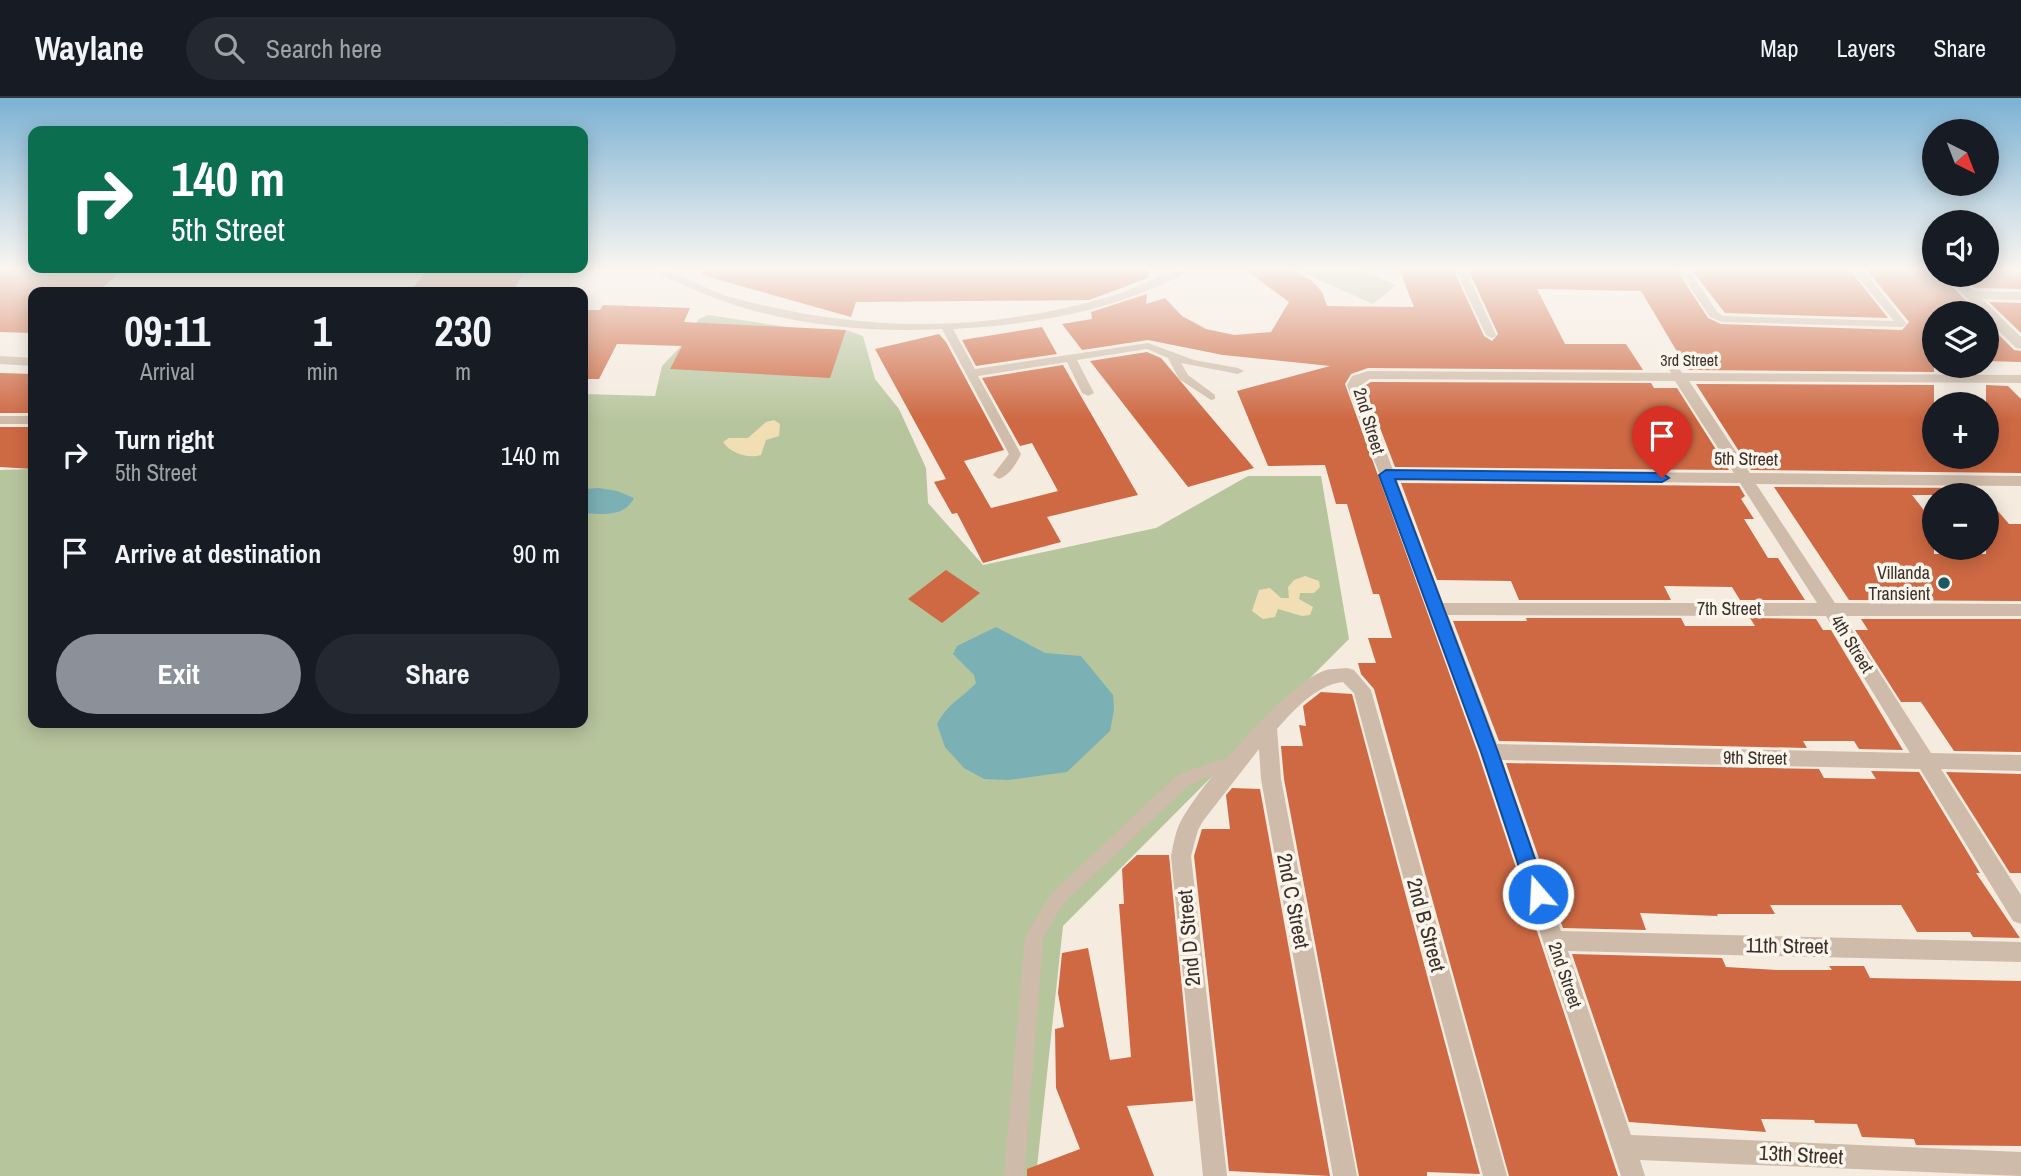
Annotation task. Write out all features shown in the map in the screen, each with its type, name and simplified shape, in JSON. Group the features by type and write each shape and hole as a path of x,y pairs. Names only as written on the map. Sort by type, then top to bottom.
{"street":[{"path":"1995,319 2021,345"},
{"path":"0,360 28,362"},
{"name":"3rd Street","path":"1357,379 1368,375 1675,370 2021,379"},
{"name":"4th Street","path":"1675,370 1830,609 2021,914"},
{"name":"2nd Street","path":"1357,379 1354,385 1490,752 1633,1176"},
{"name":"5th Street","path":"1386,475 2021,481"},
{"name":"7th Street","path":"1437,609 2021,610"},
{"name":"2nd B Street","path":"1267,727 1300,691 1321,679 1336,675 1351,677 1359,682 1495,1176"},
{"name":"2nd D Street","path":"1215,1176 1181,856 1192,821 1267,727"},
{"name":"2nd C Street","path":"1267,727 1271,779 1345,1176"},
{"name":"9th Street","path":"1490,752 2021,763"},
{"name":"11th Street","path":"1554,941 2021,952"},
{"name":"13th Street","path":"1623,1147 2021,1164"}],"lane":[{"path":"819,319 866,325 946,326 1018,319"},
{"path":"1484,319 1491,335"},
{"path":"1733,319 1902,324 1898,319"},
{"path":"946,326 1015,454 999,475"},
{"path":"973,373 1148,346 1173,358 1238,371"},
{"path":"1070,357 1088,393"},
{"path":"1173,358 1183,377 1211,397"},
{"path":"0,420 28,421"},
{"path":"1014,1176 1034,937 1046,913 1057,899 1182,781 1220,765 1236,765"}],"green space":[{"path":"699,319 737,319 801,329 846,330 863,336 875,379 899,409 926,468 928,503 983,565 1156,528 1248,476 1321,476 1349,639 1063,926 1036,1176 0,1176 0,470 28,469 28,728 588,728 588,394 655,396 662,366 683,344"}],"sand":[{"path":"774,420 780,424 779,436 766,440 761,455 740,454 723,442 729,438 748,438 766,422"},
{"path":"1305,576 1319,581 1320,587 1314,593 1300,593 1299,599 1313,607 1310,615 1302,616 1278,609 1275,617 1263,619 1252,611 1259,590 1270,588 1281,598 1289,598 1288,587 1294,580"}],"water":[{"path":"588,489 617,491 634,498 618,512 588,513"},
{"path":"996,627 1045,653 1081,656 1113,695 1114,710 1110,731 1067,772 1008,780 984,779 964,768 945,747 937,724 950,706 976,683 974,675 953,654 957,646"}],"building":[{"path":"0,319 28,319 28,333 0,332"},
{"path":"588,319 685,319 684,322 846,330 830,378 670,369 682,346 617,344 599,379 588,379"},
{"path":"1090,319 1188,319 1206,329 1234,335 1271,332 1279,319 1476,319 1484,336 1492,341 1498,334 1491,319 1552,319 1565,344 1626,344 1643,370 1368,368 1351,374 1345,384 1478,753 1618,1176 1509,1176 1374,689 1361,674 1358,663 1376,663 1368,638 1392,638 1379,594 1373,594 1347,504 1336,504 1325,465 1268,466 1237,391 1330,366 1223,355 1148,340 1082,350 1062,324"},
{"path":"1658,319 1711,319 1721,324 1902,330 1909,322 1907,319 1922,319 1922,372 1688,370"},
{"path":"2007,319 2021,319 2021,333"},
{"path":"1042,327 1057,354 976,366 962,340"},
{"path":"939,334 946,342 1004,450 964,461 991,508 1058,491 1032,443 1020,446 982,378 1063,365 1138,495 1047,517 1061,542 983,563 957,513 952,514 934,482 946,479 875,349"},
{"path":"1999,335 2014,350 2021,351 2021,362 1999,361"},
{"path":"1147,352 1161,358 1254,468 1188,487 1090,361"},
{"path":"0,373 28,374 28,413 0,413"},
{"path":"1371,382 1651,383 1654,388 1677,388 1729,470 1395,467 1364,386"},
{"path":"1696,384 1934,385 1934,392 1922,392 1922,469 1999,469 1999,392 1986,392 1986,385 2008,386 2021,399 2021,473 1751,470"},
{"path":"0,427 28,427 28,469 0,467"},
{"path":"1401,483 1739,486 1745,496 1741,499 1754,519 1744,519 1768,558 1778,558 1805,600 1740,600 1732,587 1664,586 1671,600 1519,600 1511,581 1437,580"},
{"path":"1774,487 1922,488 1922,495 1912,495 1922,508 1922,560 1999,560 1999,512 2009,524 2021,524 2021,601 1849,600"},
{"path":"946,570 980,593 942,623 908,599"},
{"path":"1526,618 1681,618 1685,626 1755,626 1750,618 1816,619 1823,630 1831,630 1903,750 1859,749 1854,741 1803,741 1807,748 1499,741 1453,621 1527,621"},
{"path":"1861,619 2021,619 2021,752 1954,751 1921,702 1901,702 1855,630 1868,630"},
{"path":"1321,692 1352,694 1480,1174 1427,1172 1427,1176 1359,1176 1284,779 1281,746 1303,746 1299,725 1306,726 1303,706"},
{"path":"1506,763 1819,769 1824,778 1876,779 1871,771 1919,772 1980,873 1976,873 2020,938 1973,937 1970,932 1917,932 1901,905 1770,905 1775,914 1717,914 1718,916 1640,913 1646,930 1563,928"},
{"path":"1946,772 2021,774 2021,873 2010,873"},
{"path":"1232,788 1260,789 1330,1176 1229,1171 1194,856 1202,829 1230,829 1226,795"},
{"path":"1137,855 1169,855 1193,1101 1127,1106 1154,1176 1027,1176 1027,1169 1080,1149 1056,1088 1055,1029 1064,1027 1058,993 1062,953 1088,948 1110,1060 1131,1057 1119,904 1124,904 1122,869"},
{"path":"1572,954 1722,958 1726,967 1777,970 1832,970 1829,966 1864,966 1870,978 2021,981 2021,1146 1916,1145 1914,1139 1862,1137 1857,1124 1815,1123 1814,1120 1761,1119 1766,1132 1629,1122"}],"place":[{"name":"Villanda Transient","path":"1944,583"}],"route":[{"path":"1538,894 1490,752 1386,475 1662,478"}]}
